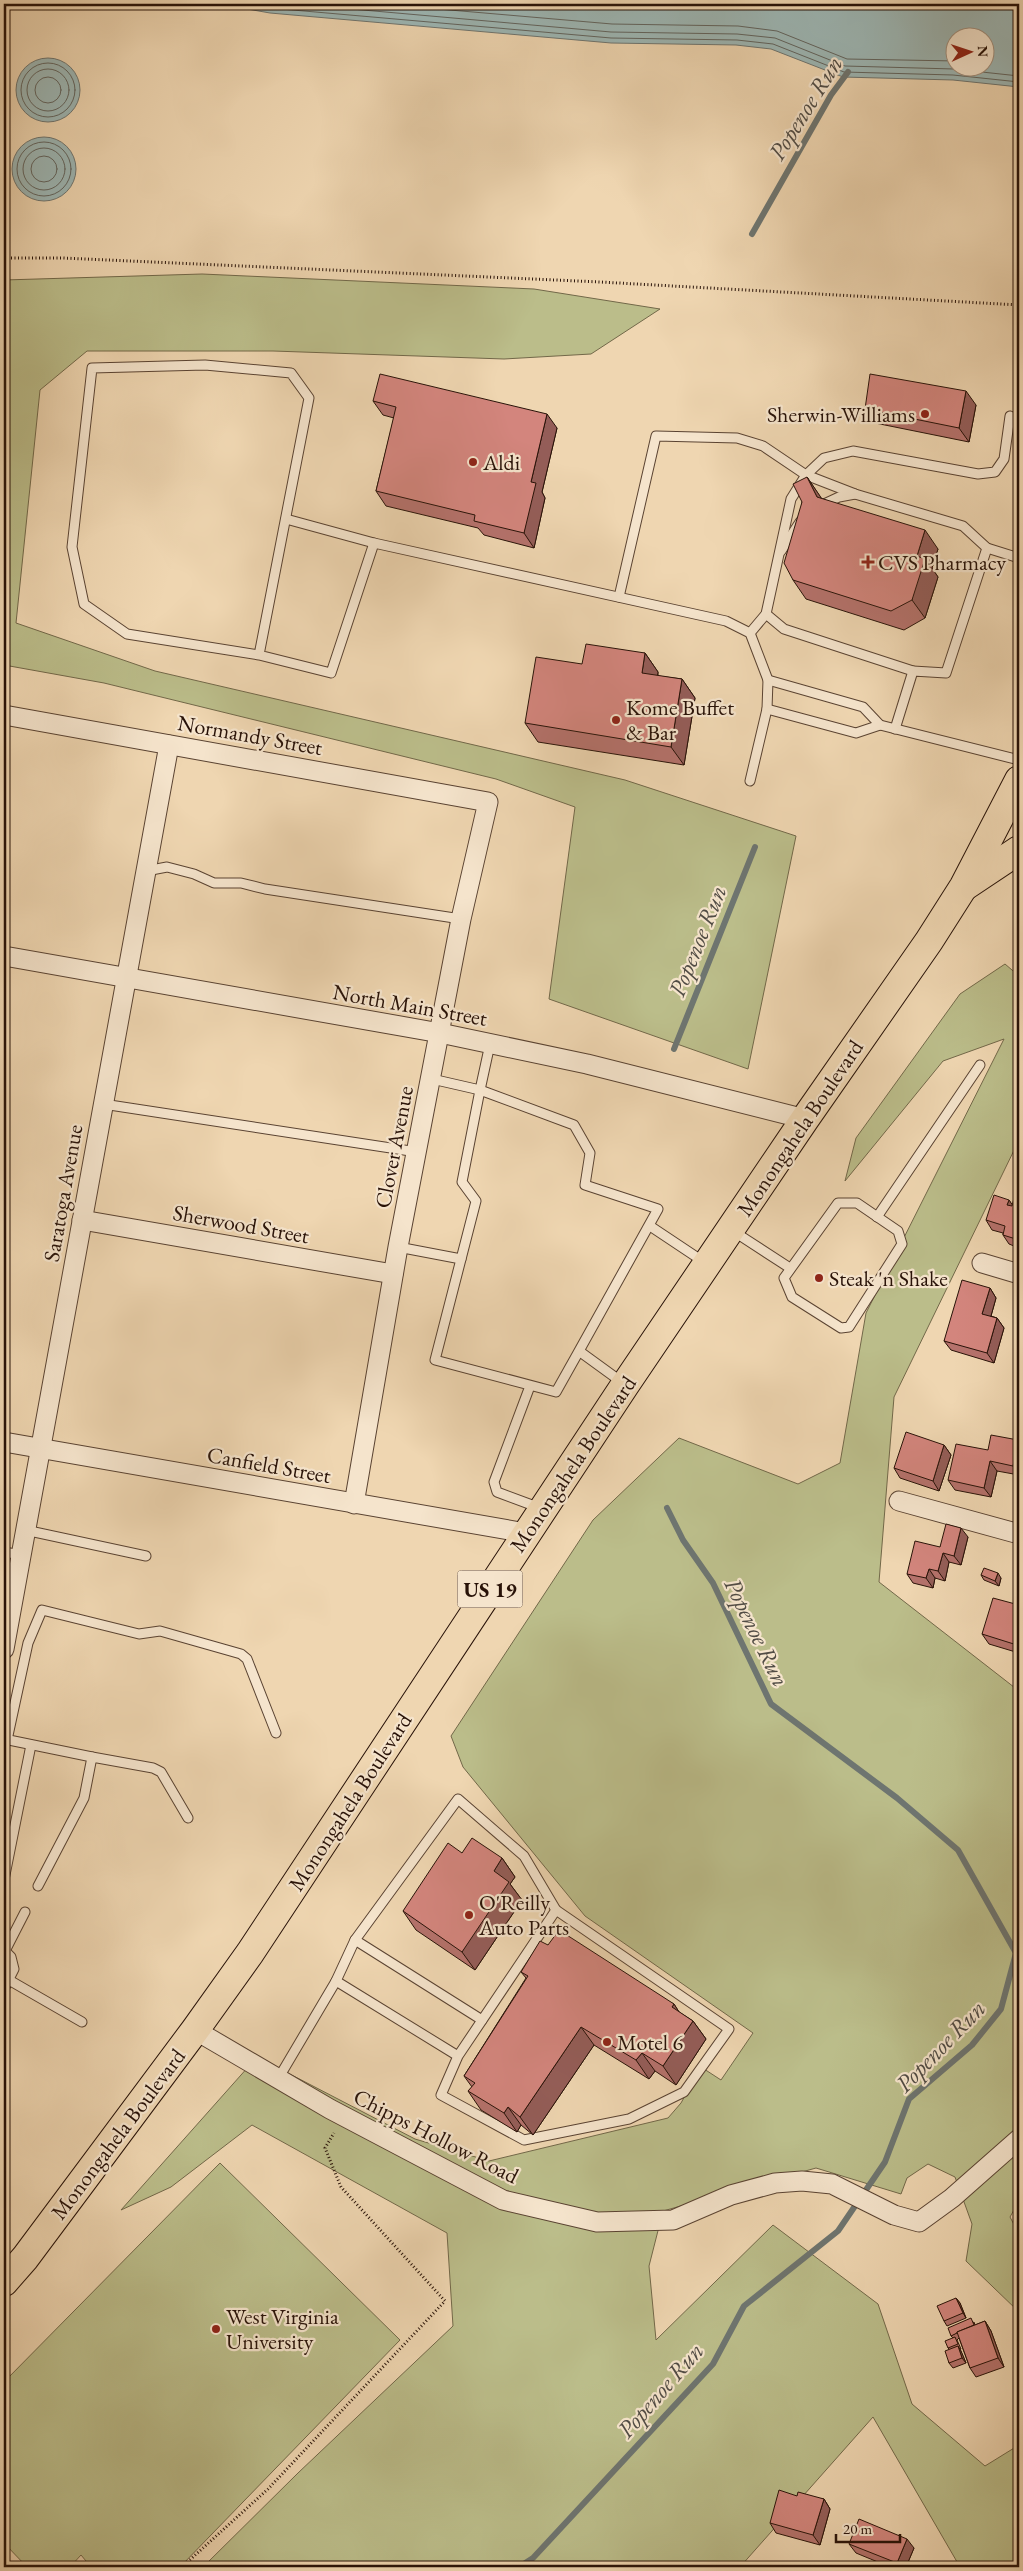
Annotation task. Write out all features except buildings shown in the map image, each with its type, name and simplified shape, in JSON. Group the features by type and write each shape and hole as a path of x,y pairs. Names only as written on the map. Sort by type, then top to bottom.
{"main road":[{"name":"Monongahela Boulevard","path":"4,2282 25,2258 195,2030 255,1945 625,1385 805,1118 929,941 964,886 1019,780"},
{"path":"964,886 1019,850"}],"street":[{"name":"Normandy Street","path":"4,715 488,802"},
{"name":"Saratoga Avenue","path":"4,1649 12,1553 25,1530 169,745"},
{"name":"Clover Avenue","path":"354,1504 398,1247 432,1079 461,919 488,802"},
{"name":"North Main Street","path":"4,956 440,1033 587,1064 805,1118"},
{"name":"Sherwood Street","path":"82,1220 393,1274"},
{"path":"982,1263 1019,1274"},
{"name":"Canfield Street","path":"4,1442 526,1533"},
{"path":"898,1501 1019,1534"},
{"name":"Chipps Hollow Road","path":"195,2030 343,2116 503,2200 597,2222 673,2220 731,2195 775,2183 802,2181 832,2184 894,2215 919,2222 952,2198 1019,2139"}],"lane":[{"path":"259,655 309,398 291,373 205,365 92,368 72,547 84,604 128,634 259,655 331,672 374,543"},
{"path":"750,633 766,614 776,558 791,499 806,475 824,458 853,451 978,474 995,472 1004,459 1010,416"},
{"path":"619,597 656,436 737,438 763,446 806,475 855,494 962,526 987,548 1019,558"},
{"path":"824,504 839,497 855,494"},
{"path":"776,558 798,523 805,517"},
{"path":"286,519 374,543 726,621 750,633 768,680 767,709 750,781"},
{"path":"766,614 784,629 913,671 946,672 987,548"},
{"path":"895,729 913,671"},
{"path":"768,680 863,707 880,725 1019,760"},
{"path":"767,709 856,733 880,725"},
{"path":"146,871 167,867 194,874 214,883 241,883 266,889 461,919"},
{"path":"432,1079 480,1090 574,1125 590,1153 585,1185 658,1210 556,1392 435,1360 476,1201 462,1182 480,1090 490,1044"},
{"path":"877,1217 980,1065"},
{"path":"103,1104 417,1152"},
{"path":"838,1203 857,1203 898,1231 902,1244 850,1327 841,1328 792,1297 784,1278 790,1268 838,1203"},
{"path":"650,1226 707,1264"},
{"path":"731,1229 790,1268"},
{"path":"398,1247 461,1259"},
{"path":"579,1351 625,1385"},
{"path":"530,1386 494,1482 497,1492 542,1509"},
{"path":"25,1530 146,1556"},
{"path":"188,1818 161,1772 153,1768 92,1758 5,1740 28,1643 42,1610 139,1634 160,1630 241,1654 247,1659 276,1733"},
{"path":"4,1880 31,1745"},
{"path":"38,1886 84,1798 92,1758"},
{"path":"278,2079 336,1981 356,1940 458,1799 524,1856 556,1910 729,2030 684,2092 629,2119 524,2140 441,2094 458,2056 556,1910"},
{"path":"4,1989 14,1969 14,1963 4,1950 25,1912"},
{"path":"356,1940 482,2020"},
{"path":"9,1980 82,2022"},
{"path":"336,1981 458,2056"}],"path":[{"path":"4,258 63,258 600,282 1019,305"},
{"path":"182,2567 268,2489 445,2301 340,2187 325,2148 343,2116"}],"green space":[{"path":"202,274 534,289 660,309 591,354 504,359 273,351 87,351 40,390 16,623 155,671 625,780 796,836 748,1069 549,999 575,807 496,779 104,683 4,665 4,280"},
{"path":"1005,964 1019,976 1019,1140 894,1397 879,1582 1019,1691 1019,2201 1010,2217 1019,2234 1019,2312 966,2261 972,2224 955,2177 928,2164 907,2178 901,2194 816,2168 663,2211 649,2266 656,2340 773,2225 878,2304 912,2404 985,2466 1019,2445 1019,2567 960,2567 873,2417 740,2567 203,2567 298,2473 453,2326 447,2233 252,2125 171,2187 121,2210 257,2057 415,2139 489,2161 668,2118 681,2103 701,2067 721,2080 753,2033 585,1916 463,1767 451,1736 593,1520 679,1438 798,1484 840,1463 866,1313 1004,1039 943,1061 845,1181 856,1138 960,994"},
{"name":"West Virginia University","path":"220,2163 400,2340 180,2567 91,2567 81,2555 70,2567 27,2567 4,2543 4,2382"}],"water":[{"path":"219,4 1019,4 1019,87 953,80 843,77 771,49 736,45 611,43 270,13"},
{"path":"42,58 54,58 71,67 78,78 80,90 78,102 71,113 54,122 42,122 30,117 21,108 16,96 16,84 21,72 30,63"},
{"path":"38,137 50,137 67,146 74,157 76,169 74,181 67,192 50,201 38,201 26,196 17,187 12,175 12,163 17,151 26,142"}],"waterway":[{"name":"Popenoe Run","path":"752,234 831,95 848,72"},
{"name":"Popenoe Run","path":"674,1049 755,847"},
{"name":"Popenoe Run","path":"519,2567 533,2558 713,2364 744,2306 838,2231 885,2162 909,2099 972,2045 1001,2009 1016,1953 958,1850 897,1798 771,1704 713,1583 683,1540 667,1508"}],"place":[{"name":"Sherwin-Williams","path":"925,414"},
{"name":"Aldi","path":"473,462"},
{"name":"CVS Pharmacy","path":"868,562"},
{"name":"Kome Buffet & Bar","path":"616,720"},
{"name":"Steak 'n Shake","path":"819,1278"},
{"name":"O'Reilly Auto Parts","path":"469,1915"},
{"name":"Motel 6","path":"607,2042"},
{"name":"West Virginia University","path":"216,2329"}]}
